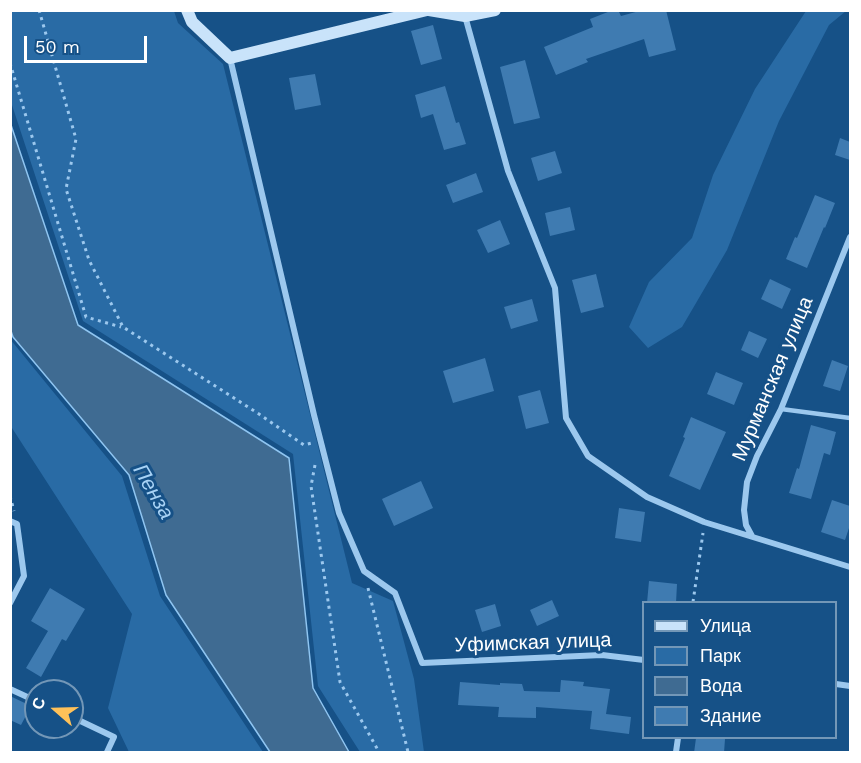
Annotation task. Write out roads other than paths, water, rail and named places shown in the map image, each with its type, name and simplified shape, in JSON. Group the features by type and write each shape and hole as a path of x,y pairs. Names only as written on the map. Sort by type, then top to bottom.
{"street":[{"path":"188,10 192,22 230,58 428,10 465,16 495,10"},
{"path":"465,16 508,171 555,288 566,418 588,456 647,497 704,522 850,567"},
{"name":"Уфимская улица","path":"230,58 339,513 364,571 395,593 422,663 602,655 642,660"},
{"name":"Мурманская улица","path":"752,536 746,525 744,510 747,482 757,456 781,409 850,237"},
{"path":"10,603 24,576 14,523"},
{"path":"10,689 24,695"},
{"path":"84,722 114,736 107,753"}],"lane":[{"path":"781,409 850,418"}],"water":[{"name":"Пенза","path":"11,125 78,325 289,458 313,688 349,752 270,752 166,595 129,475 13,337 10,328"}]}
